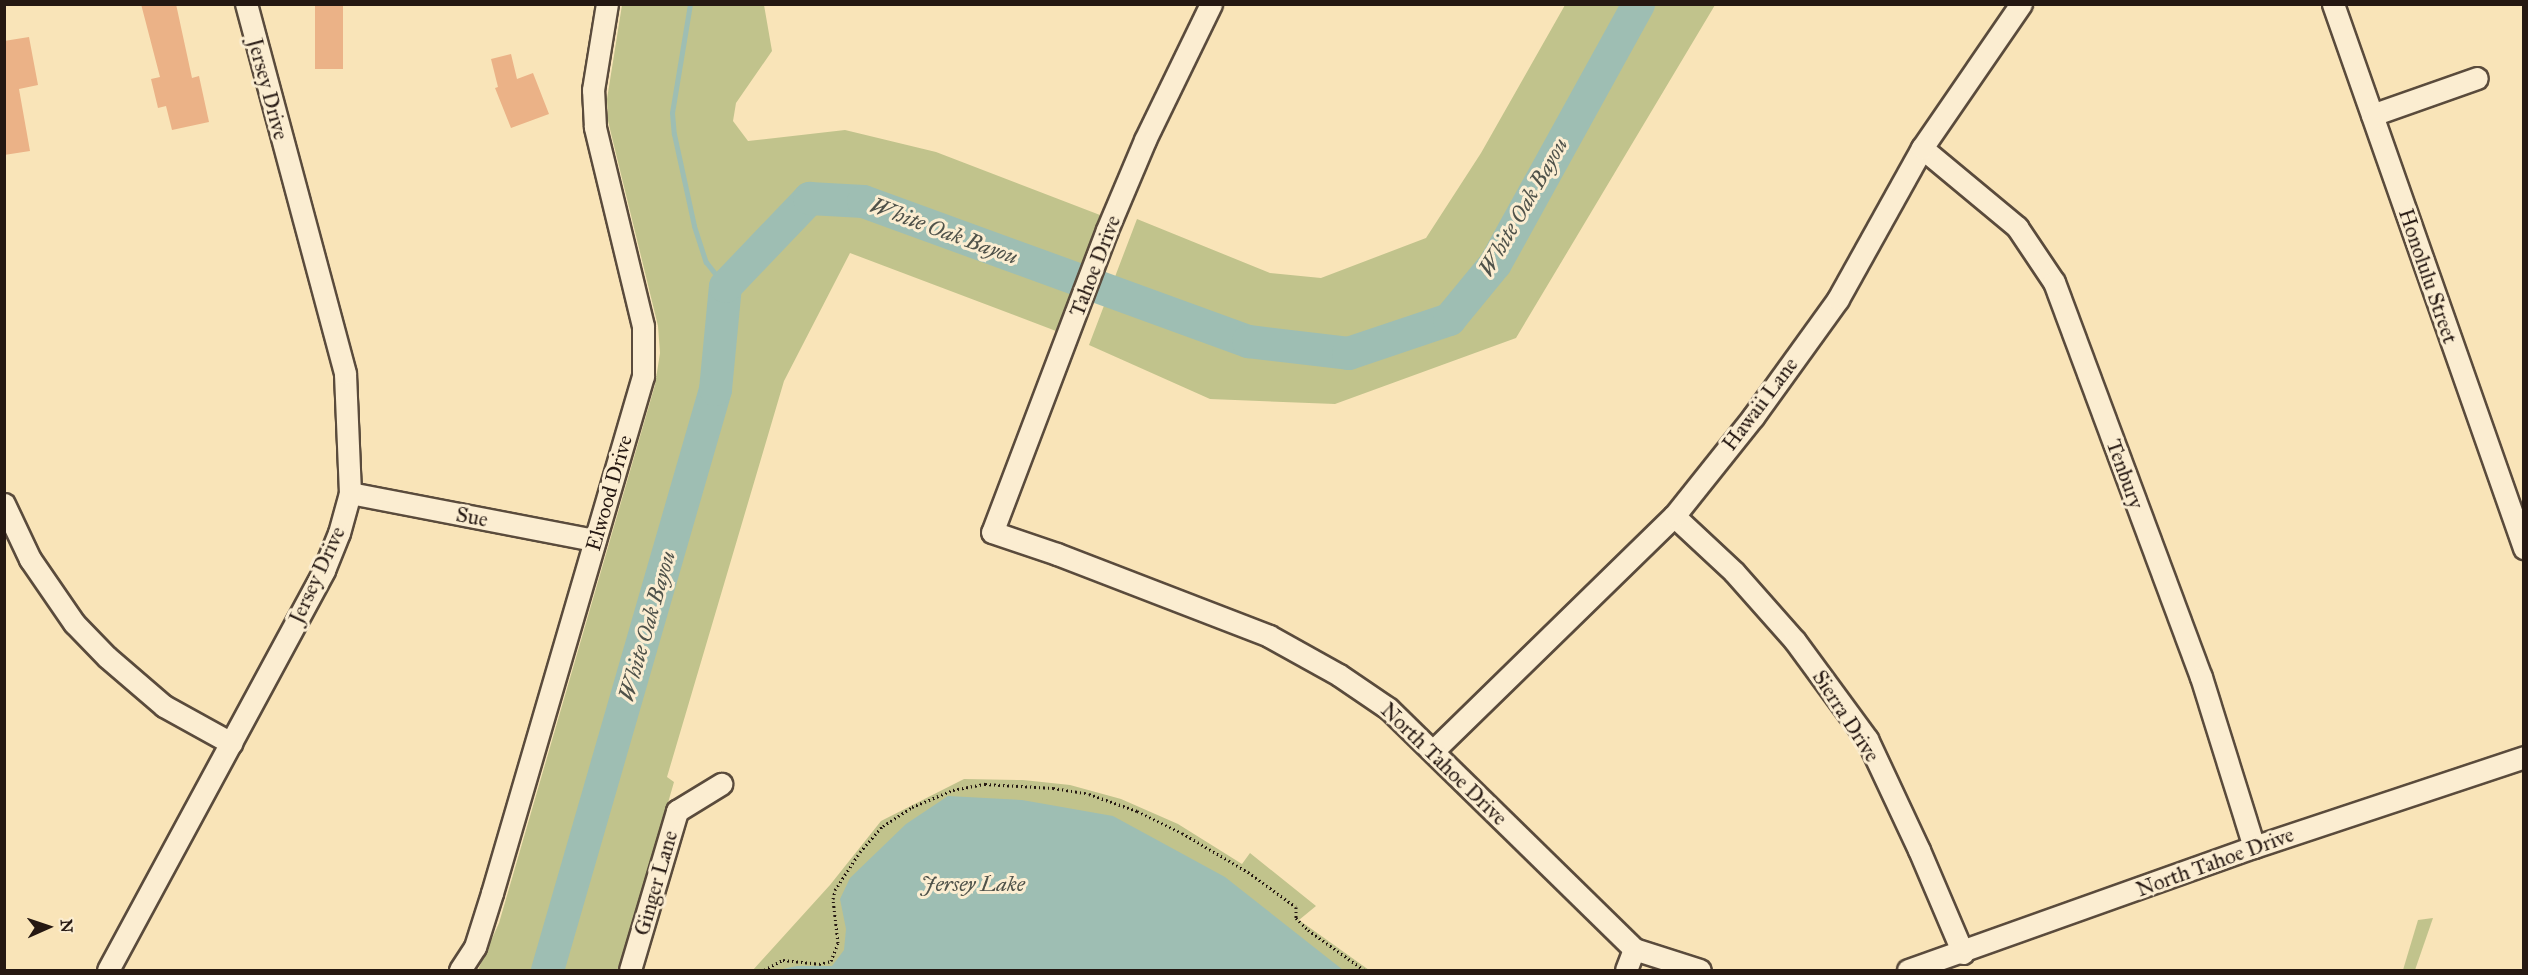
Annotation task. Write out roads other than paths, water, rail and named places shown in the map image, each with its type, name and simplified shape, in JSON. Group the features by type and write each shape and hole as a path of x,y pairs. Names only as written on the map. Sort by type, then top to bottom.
{"street":[{"name":"Jersey Drive","path":"108,970 324,570 339,533 350,493 345,374 246,4"},
{"name":"Elwood Drive","path":"460,970 475,947 492,893 643,376 644,326 595,127 593,90 607,4"},
{"name":"Tahoe Drive","path":"992,532 1107,230 1145,140 1211,4"},
{"name":"Hawaii Lane","path":"1433,751 1674,516 1753,417 1838,299 1922,148 2021,4"},
{"name":"Honolulu Street","path":"2333,4 2523,548"},
{"path":"2372,115 2477,78"},
{"name":"Tenbury","path":"1922,148 2018,227 2054,282 2201,677 2254,847"},
{"name":"Sue","path":"350,493 595,540"},
{"path":"4,504 30,559 74,623 108,657 164,706 231,743"},
{"name":"Sierra Drive","path":"1674,516 1734,572 1795,640 1867,739 1919,850 1963,953"},
{"name":"North Tahoe Drive","path":"992,532 1058,554 1269,636 1339,675 1389,709 1634,948 1700,970"},
{"name":"North Tahoe Drive","path":"1908,970 1963,953 2254,847 2523,757"},
{"name":"Ginger Lane","path":"630,970 676,811 722,784"},
{"path":"1626,970 1634,948"}],"water":[{"name":"Jersey Lake","path":"948,796 1022,800 1113,816 1225,877 1343,970 778,970 797,966 832,966 844,950 846,929 840,899 850,878 906,824"}],"waterway":[{"path":"690,4 672,113 674,134 694,226 706,262 725,286"},
{"name":"White Oak Bayou","path":"547,970 715,389 725,286 809,198 863,201 1248,341 1348,353 1449,319 1495,263 1638,4"}]}
